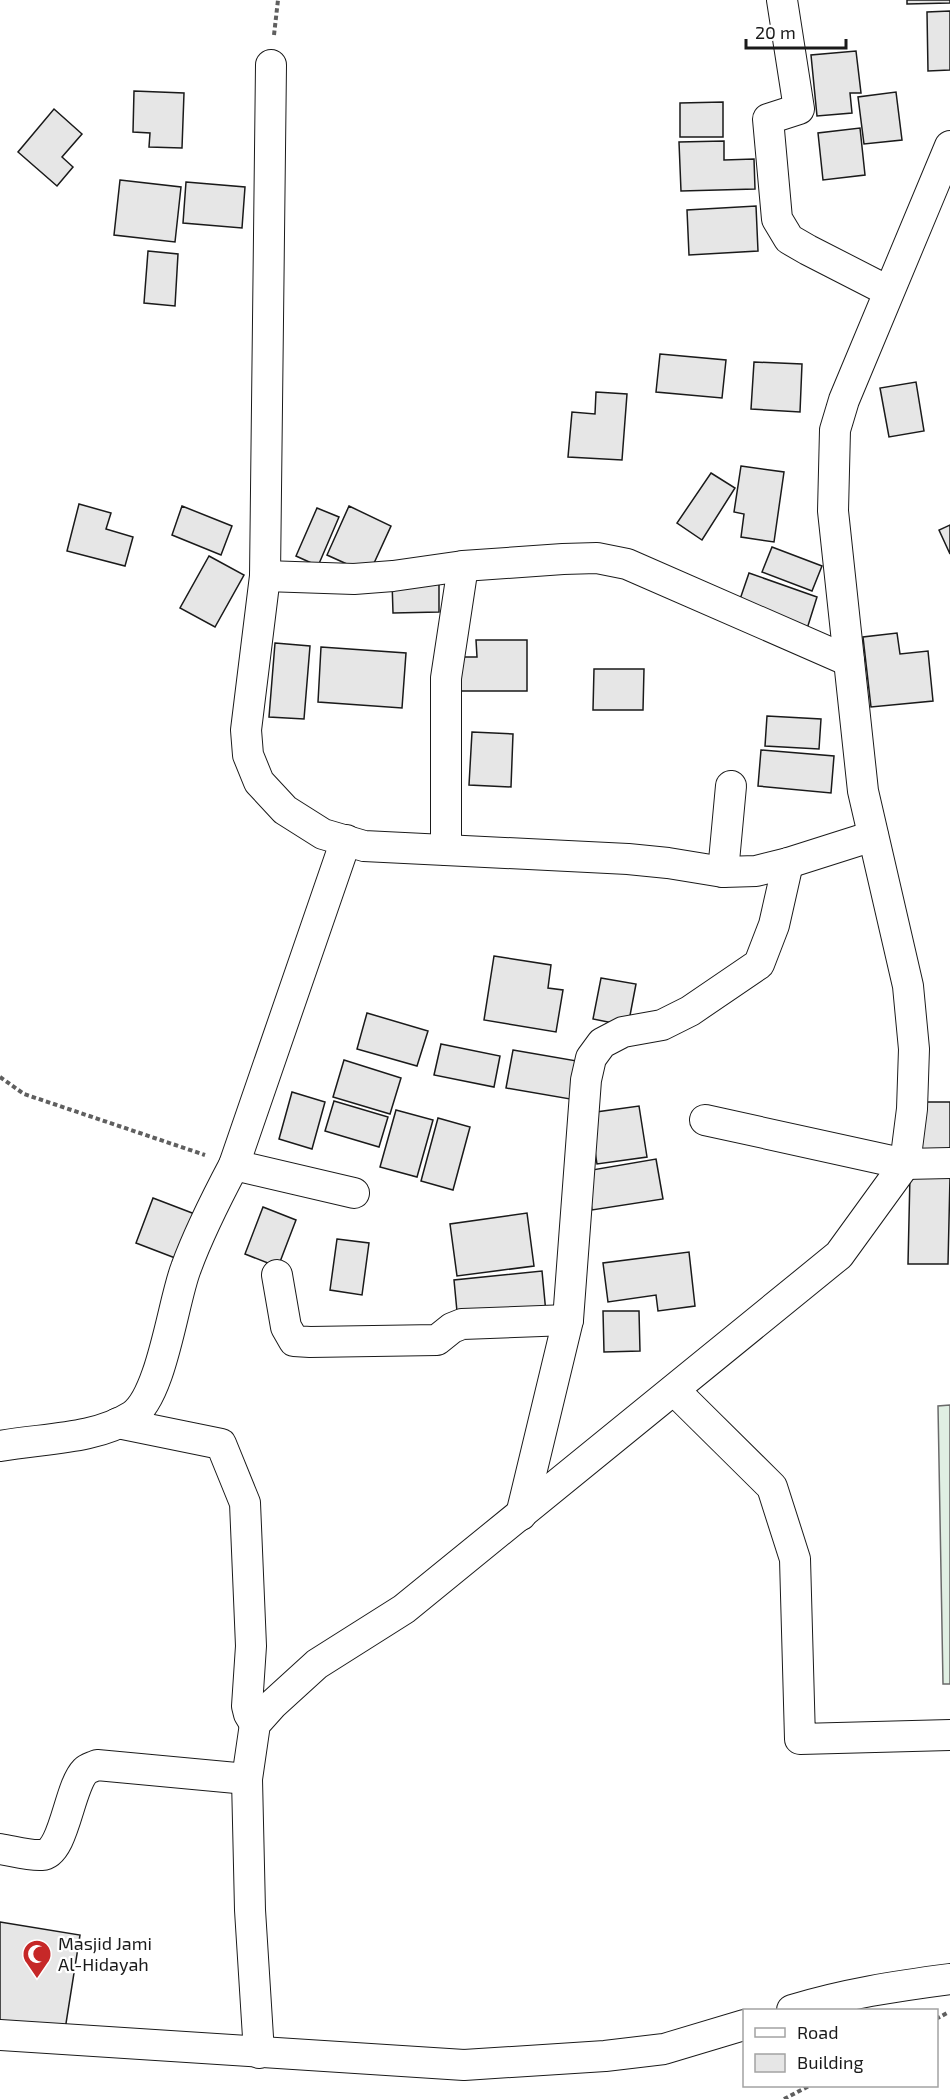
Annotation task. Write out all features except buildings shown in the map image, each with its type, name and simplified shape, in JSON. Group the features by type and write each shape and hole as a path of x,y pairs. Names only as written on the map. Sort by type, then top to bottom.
{"street":[{"path":"782,0 799,109 768,119 777,219 789,239 888,291"},
{"path":"271,65 265,576 246,730 248,754 258,782 285,810 323,834 364,846 628,860 668,863 723,872 756,871 873,836"},
{"path":"259,2053 250,1910 247,1779 255,1724 272,1705 317,1664 404,1609 839,1255 905,1164 912,1109 914,1049 908,986 863,791 833,511 835,430 844,400 888,291 950,146"},
{"path":"265,576 364,578 463,566 597,558 627,564 849,661"},
{"path":"446,850 446,678 463,566"},
{"path":"723,872 731,786"},
{"path":"0,1446 88,1433 118,1424 135,1414 146,1397 156,1376 184,1271 207,1214 234,1165 346,840"},
{"path":"521,1515 568,1320 583,1110 591,1058 602,1042 623,1032 662,1025 690,1011 759,964 774,925 788,863"},
{"path":"705,1120 905,1164 950,1163"},
{"path":"234,1165 354,1193"},
{"path":"277,1275 286,1327 294,1341 437,1340 452,1328 462,1324 568,1320"},
{"path":"674,1390 772,1487 795,1559 800,1739 950,1735"},
{"path":"118,1424 221,1444 245,1503 251,1646 247,1706 255,1724"},
{"path":"0,1850 43,1855 51,1852 57,1842 78,1780 86,1769 97,1765 247,1779"},
{"path":"795,2009 834,1997 892,1986 950,1979"},
{"path":"0,2035 464,2065 605,2056 664,2049 743,2025"}],"path":[{"path":"0,1077 24,1094 234,1165"},
{"path":"784,2099 805,2087"}],"green space":[{"path":"950,1405 950,1684 943,1684 938,1406"}],"place":[{"name":"Masjid Jami Al-Hidayah","path":"37,1980"}]}
